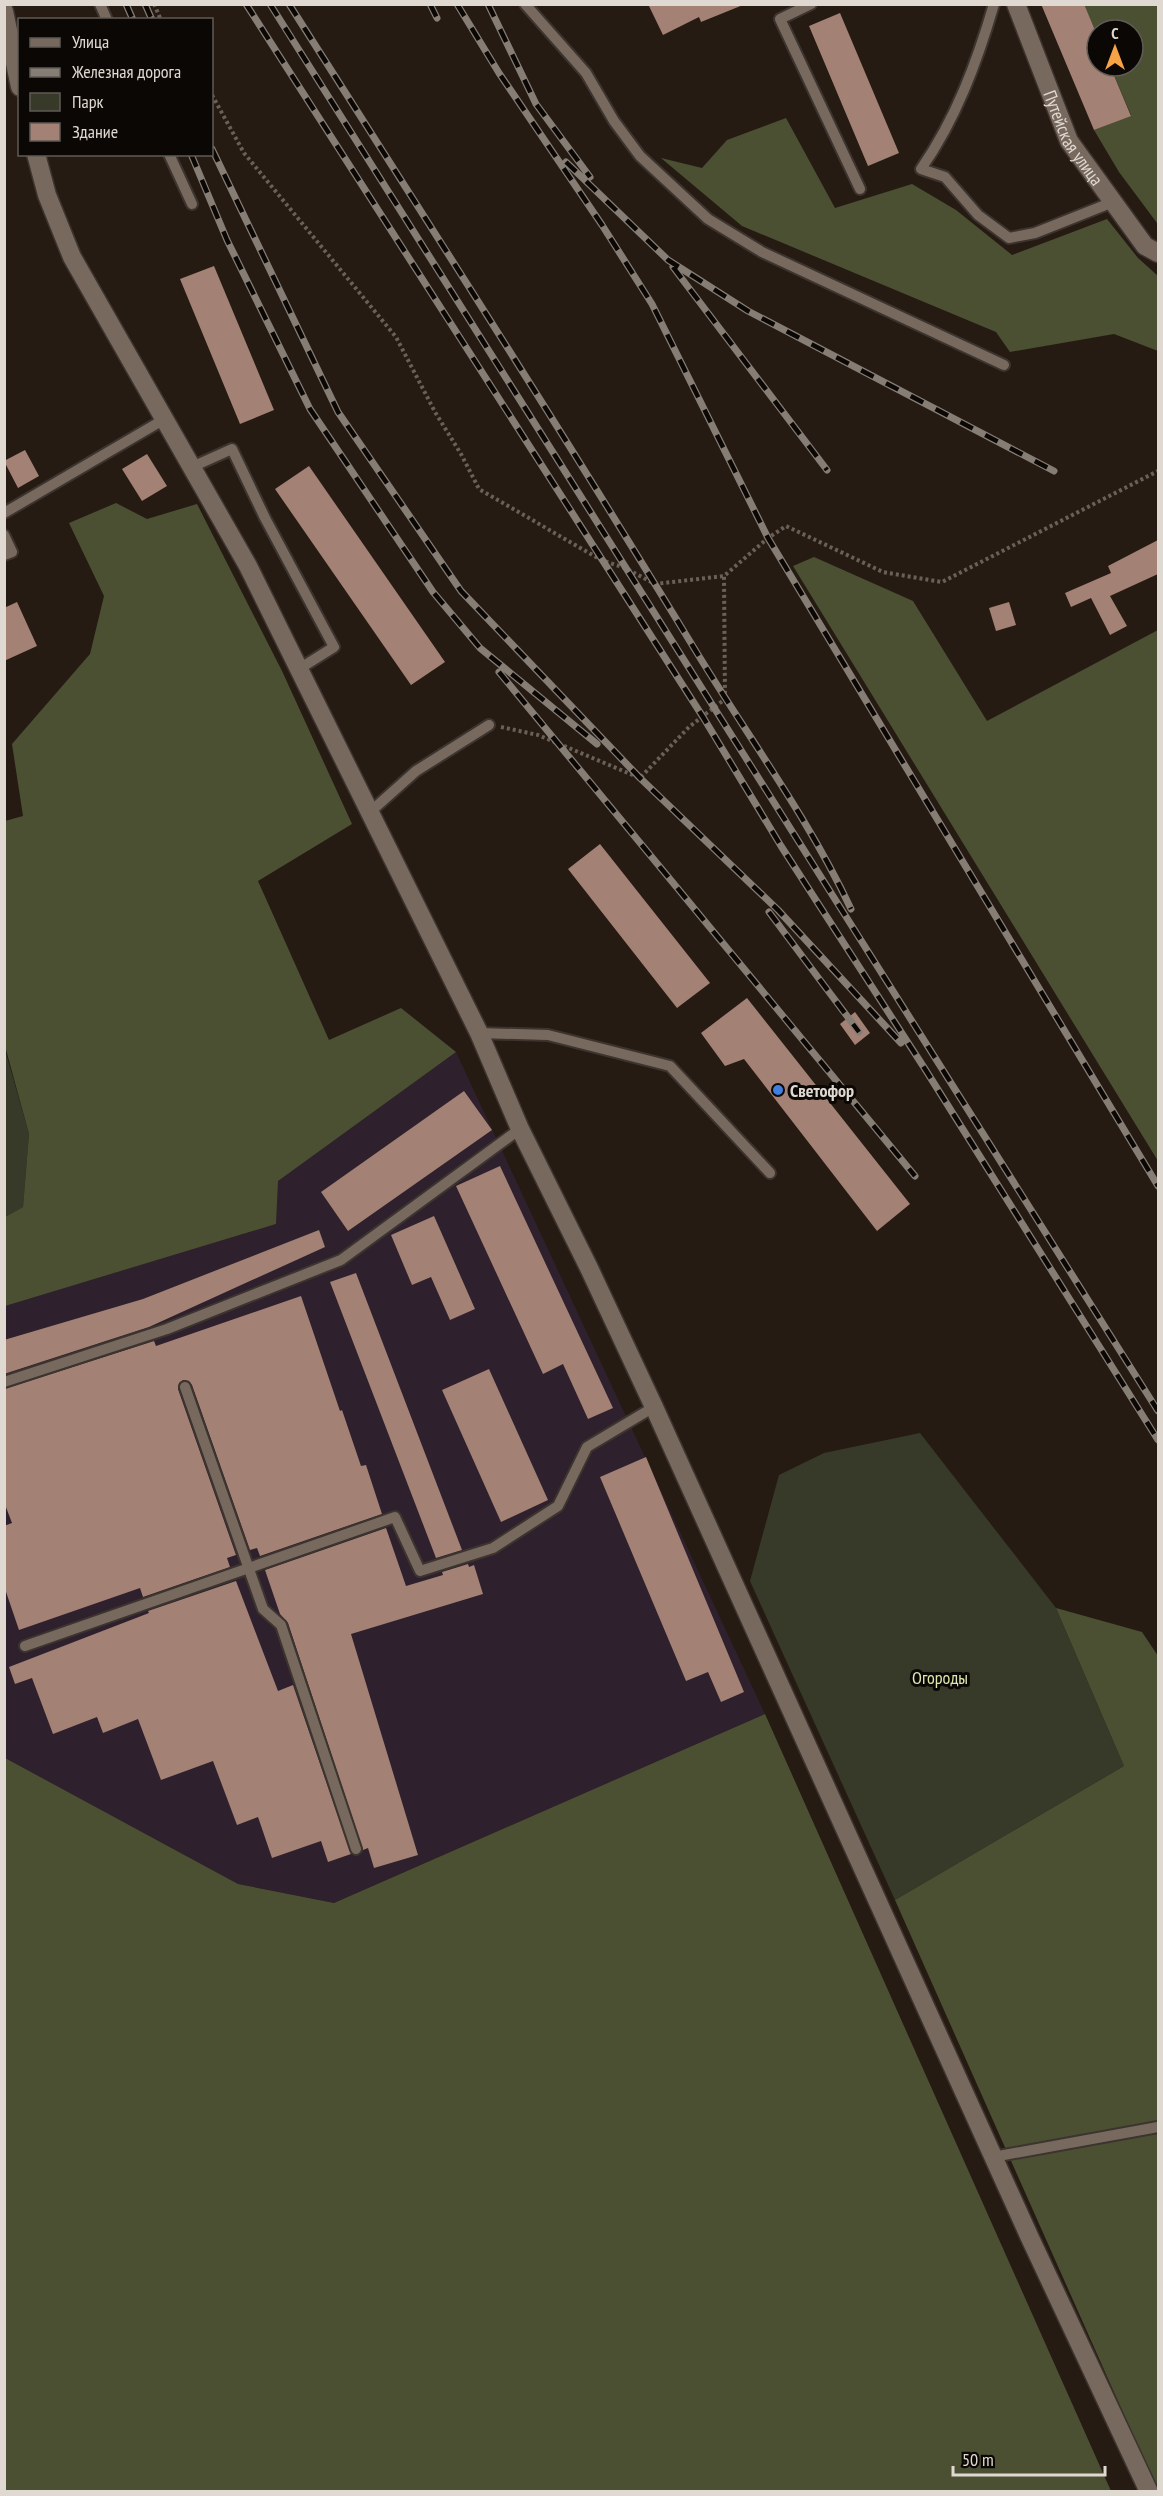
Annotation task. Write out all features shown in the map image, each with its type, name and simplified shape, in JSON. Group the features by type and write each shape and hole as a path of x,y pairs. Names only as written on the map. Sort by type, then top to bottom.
{"street":[{"name":"Путейская улица","path":"1016,4 1070,141 1113,202 1154,246"},
{"path":"4,11 18,78"},
{"path":"37,156 47,195 72,257 248,566 479,1033 520,1129 589,1268 654,1407 993,2157 1149,2492"}],"lane":[{"path":"100,4 106,18"},
{"path":"525,4 586,73 614,121 640,156 708,219 762,252 1004,365"},
{"path":"811,4 780,19 860,189"},
{"path":"994,4 978,59 938,142 921,169 945,177 978,215 1009,238 1035,233 1113,202"},
{"path":"170,156 192,204"},
{"path":"4,513 163,420"},
{"path":"192,466 232,448 265,518 334,647 299,669"},
{"path":"4,534 12,552 4,555"},
{"path":"369,813 416,771 489,725"},
{"path":"479,1033 548,1035 670,1066 770,1173"},
{"path":"4,1382 167,1329 340,1260 520,1129"},
{"path":"185,1387 263,1609 281,1625 356,1849"},
{"path":"25,1646 395,1517 420,1571 494,1548 558,1506 587,1447 654,1407"},
{"path":"993,2157 1158,2127"}],"path":[{"path":"154,4 160,18"},
{"path":"213,97 244,153 396,338 479,489 601,560 625,568 655,584 724,576 768,538 786,526 882,572 942,582 1158,471"},
{"path":"489,725 538,735 640,778 689,727 725,699 724,576"}],"shaded area":[{"path":"456,1052 765,1714 334,1903 238,1884 4,1758 4,1306 276,1224 277,1181"}],"green space":[{"path":"1084,5 1158,5 1157,223 1119,172 1094,130 1131,115 1115,78 1145,78 1145,18 1090,18"},
{"path":"786,118 835,208 912,184 956,210 1012,255 1107,219 1138,258 1158,276 1158,351 1114,334 1010,352 996,332 742,226 661,158 702,168 727,140"},
{"path":"116,503 147,519 197,504 282,671 352,824 258,881 329,1040 401,1008 456,1052 278,1181 276,1224 5,1306 5,1217 23,1207 29,1134 5,1046 5,821 23,816 12,744 90,654 104,596 69,523"},
{"path":"814,557 913,601 987,721 1158,630 1158,1161 793,566"},
{"path":"4,1046 29,1134 23,1207 5,1217"},
{"name":"Огороды","path":"920,1433 1056,1608 1124,1766 895,1900 750,1581 779,1475 824,1453"},
{"path":"1056,1608 1142,1632 1158,1656 1158,2491 895,1900 1124,1766"},
{"path":"765,1714 1111,2491 5,2491 5,1758 238,1884 334,1903"}],"building":[{"path":"648,4 743,5 701,22 699,17 663,35"},
{"path":"1041,4 1084,4 1090,18 1085,18 1085,78 1115,78 1131,116 1094,130"},
{"path":"840,13 899,153 868,166 809,26"},
{"path":"214,266 274,410 240,424 180,279"},
{"path":"25,450 39,476 18,488 4,461"},
{"path":"147,454 167,486 142,501 122,469"},
{"path":"309,466 445,662 411,685 275,489"},
{"path":"1158,540 1158,574 1110,596 1127,626 1110,635 1091,598 1071,607 1065,593 1111,573 1108,566"},
{"path":"17,602 37,646 4,661 4,608"},
{"path":"1009,602 1016,625 996,631 989,608"},
{"path":"600,844 710,983 677,1008 568,869"},
{"path":"747,998 910,1204 877,1231 744,1059 725,1066 701,1033"},
{"path":"855,1012 870,1033 855,1045 840,1024"},
{"path":"464,1091 492,1130 348,1231 321,1192"},
{"path":"500,1166 613,1408 588,1419 563,1364 543,1374 456,1186"},
{"path":"434,1216 475,1309 450,1320 431,1277 412,1285 391,1235"},
{"path":"319,1230 325,1247 149,1327 4,1374 4,1340 143,1299"},
{"path":"356,1273 462,1550 436,1558 330,1282"},
{"path":"301,1296 340,1411 342,1410 361,1466 366,1465 382,1514 260,1556 257,1548 250,1550 192,1385 189,1381 183,1380 179,1383 178,1389 236,1555 227,1558 230,1567 143,1597 140,1588 19,1630 4,1586 4,1526 12,1523 4,1502 4,1389 154,1341 156,1346"},
{"path":"489,1369 548,1500 501,1522 442,1390"},
{"path":"646,1457 744,1692 721,1702 708,1672 686,1681 600,1477"},
{"path":"386,1528 406,1586 443,1575 442,1572 468,1564 469,1567 474,1565 483,1594 351,1634 418,1855 374,1868 368,1848 363,1850 288,1623 280,1614 265,1570"},
{"path":"236,1581 278,1691 293,1685 351,1854 328,1862 321,1841 272,1858 258,1817 237,1825 213,1761 161,1780 138,1719 103,1733 97,1717 53,1734 32,1678 15,1684 9,1667 149,1613 148,1611"}],"railway":[{"path":"126,4 132,18"},
{"path":"145,4 151,18"},
{"path":"246,4 703,717 781,846 925,1069 1158,1440"},
{"path":"270,4 1158,1411"},
{"path":"289,4 544,405 796,809 851,909"},
{"path":"430,4 437,18"},
{"path":"457,4 499,73 602,225 652,304 768,538 1158,1186"},
{"path":"488,4 536,104 590,177"},
{"path":"213,151 338,412 461,591 640,778 778,910 901,1043"},
{"path":"192,156 227,240 310,409 433,592 480,648 597,744"},
{"path":"566,162 668,260 748,311 1054,471"},
{"path":"673,267 827,470"},
{"path":"499,672 915,1176"},
{"path":"769,912 859,1032"}],"place":[{"name":"Светофор","path":"778,1090"}]}
